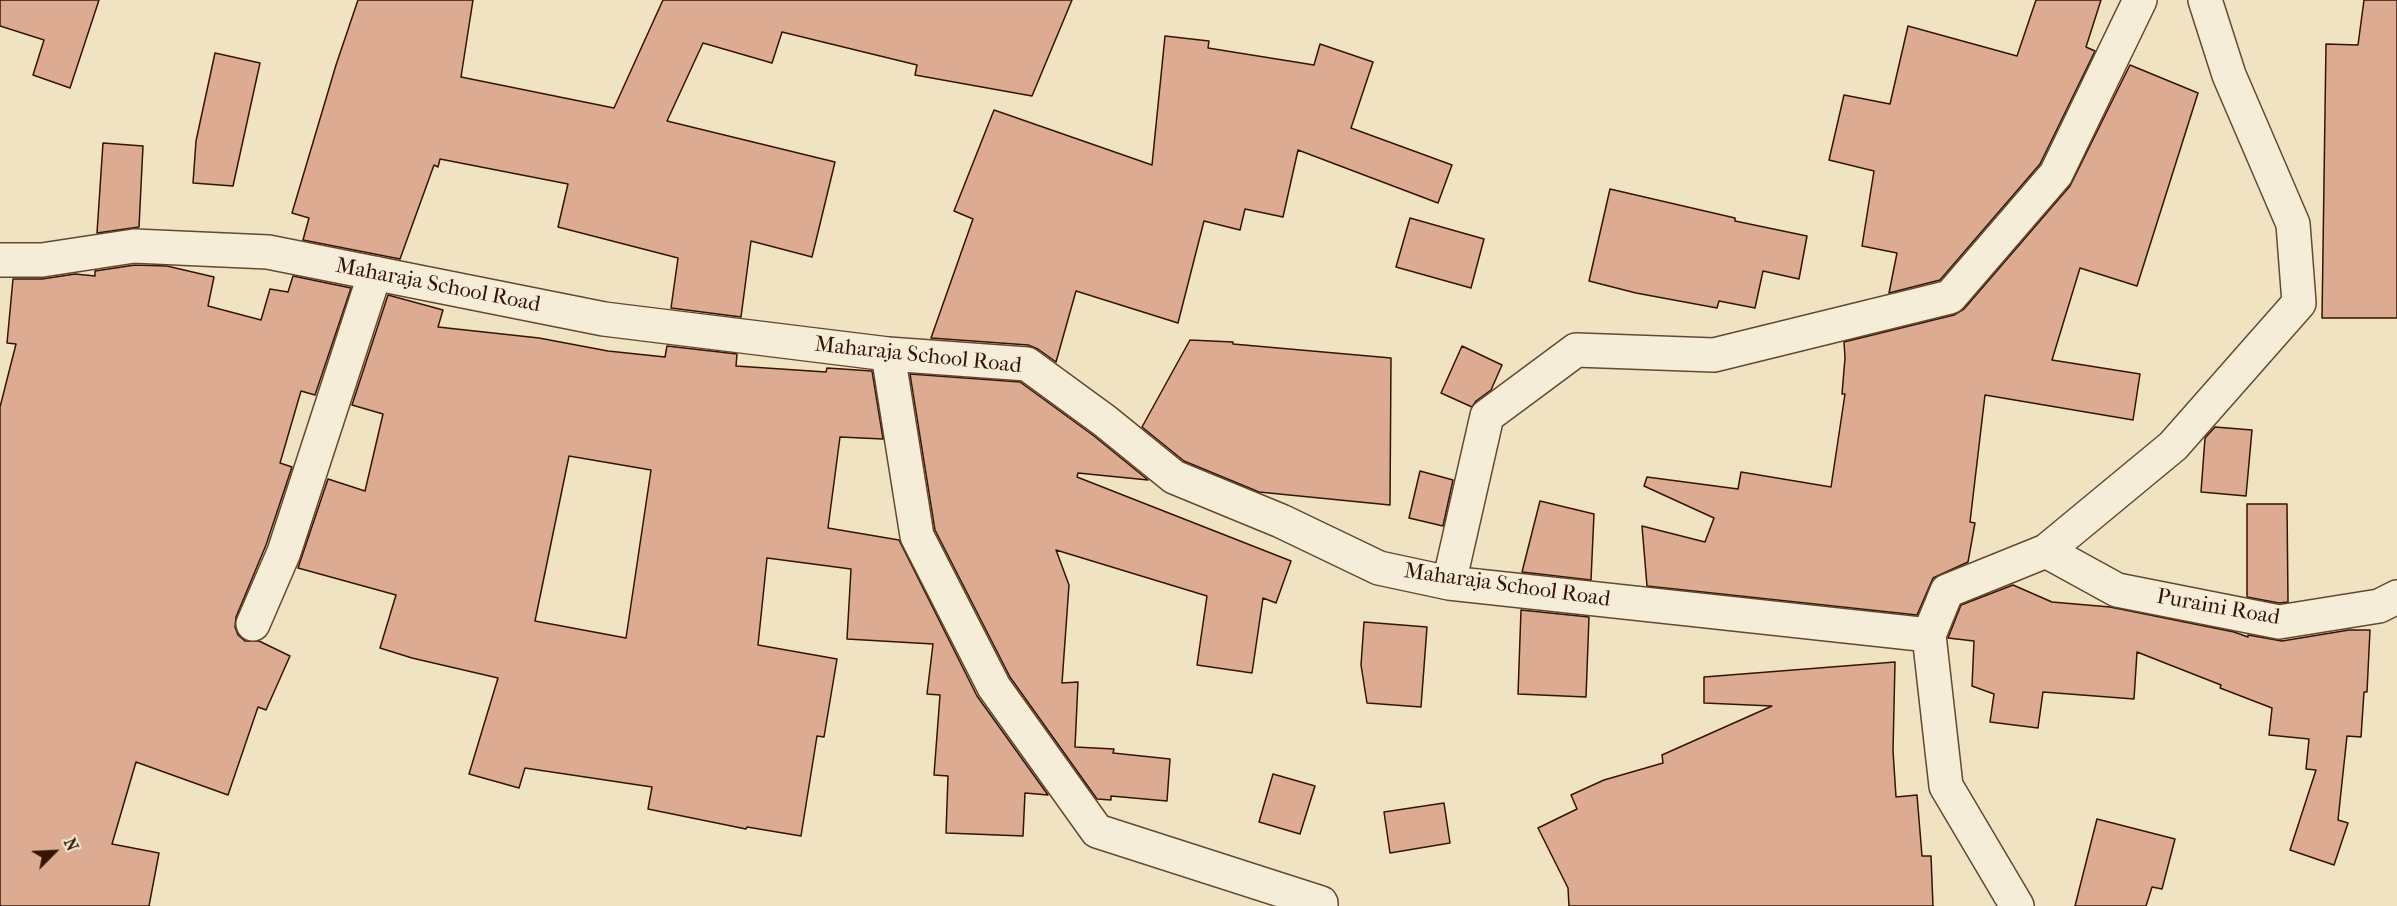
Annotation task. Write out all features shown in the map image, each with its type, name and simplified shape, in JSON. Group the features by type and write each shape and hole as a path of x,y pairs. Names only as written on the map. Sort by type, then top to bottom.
{"street":[{"path":"1449,582 1487,416 1576,350 1714,356 1950,297 2056,174 2140,0"},
{"path":"2017,906 1946,786 1929,635 1947,591 2046,551 2173,446 2299,303 2293,224 2229,75 2205,0"},
{"name":"Maharaja School Road","path":"0,260 42,260 134,246 268,252 604,320 888,354 1028,364 1105,421 1174,477 1281,521 1379,568 1449,582 1929,635"},
{"path":"254,624 284,552 375,273"},
{"path":"888,354 917,536 994,687 1097,831 1321,903 1322,906"},
{"name":"Puraini Road","path":"2046,551 2117,590 2279,622 2379,606 2397,597"}],"building":[{"path":"0,0 99,0 70,88 33,75 44,40 0,26"},
{"path":"358,0 473,0 461,77 614,108 663,0 1072,0 1032,96 915,75 917,65 782,32 772,63 703,43 667,121 835,162 812,257 751,241 741,317 671,308 678,258 558,227 568,184 440,159 438,167 434,165 400,259 303,240 309,218 292,213"},
{"path":"2036,0 2101,0 2086,47 2095,51 2040,164 1940,280 1889,293 1897,253 1862,246 1874,171 1829,160 1844,95 1890,104 1908,26 2017,56"},
{"path":"2364,0 2397,0 2397,318 2322,318 2326,44 2358,45"},
{"path":"1165,36 1209,41 1208,48 1314,65 1320,44 1373,62 1351,128 1452,165 1438,203 1298,150 1283,217 1245,209 1240,230 1204,221 1178,323 1076,291 1056,362 1028,345 931,338 973,219 954,211 994,110 1152,165"},
{"path":"215,53 260,63 233,186 193,183 196,141"},
{"path":"2130,65 2198,93 2137,286 2080,268 2052,360 2140,374 2133,420 1985,395 1970,522 1975,523 1968,562 1933,578 1917,615 1647,586 1642,526 1705,542 1714,518 1644,486 1647,477 1738,489 1741,472 1831,487 1845,394 1842,394 1844,342 1954,315 1964,309 2070,186"},
{"path":"103,143 143,146 139,227 97,233"},
{"path":"1610,189 1735,218 1735,221 1807,236 1799,279 1763,271 1755,308 1719,301 1717,308 1636,293 1589,281"},
{"path":"1410,218 1484,239 1471,288 1396,267"},
{"path":"135,265 167,266 214,277 208,306 261,320 270,289 288,292 293,276 351,288 315,395 301,391 280,463 292,467 266,545 236,617 235,627 238,635 245,641 259,641 290,656 266,710 258,707 228,795 136,762 112,844 159,853 149,906 0,906 0,407 16,344 7,343 13,279 42,279 75,274 95,276 95,271"},
{"path":"388,295 443,310 438,327 539,338 608,351 665,357 667,346 737,354 736,366 826,372 827,368 872,371 883,439 840,437 828,528 899,540 977,696 1048,795 1025,793 1023,836 946,833 948,776 934,775 940,695 927,694 933,644 847,639 851,569 767,558 758,645 837,659 824,737 817,736 801,836 747,827 746,829 648,809 652,787 525,768 519,788 469,774 498,678 412,658 380,648 396,595 298,568 328,479 365,491 383,414 352,405","holes":["569,456 651,470 626,638 535,621"]},
{"path":"1190,340 1233,342 1233,344 1391,358 1390,505 1259,492 1184,461 1142,427"},
{"path":"1462,346 1502,365 1491,390 1476,401 1472,407 1441,393"},
{"path":"910,374 1020,382 1094,436 1148,480 1078,473 1077,477 1291,561 1276,603 1263,598 1252,673 1197,665 1207,596 1056,550 1069,585 1062,683 1078,682 1075,747 1114,749 1113,753 1170,759 1167,801 1111,796 1111,800 1097,799 1010,677 935,530"},
{"path":"2215,427 2252,430 2246,496 2201,492 2205,438"},
{"path":"1420,471 1453,480 1443,526 1409,518"},
{"path":"1540,501 1594,514 1591,580 1522,572"},
{"path":"2247,504 2287,504 2288,602 2279,603 2247,597"},
{"path":"2013,585 2052,602 2110,607 2234,632 2248,637 2248,635 2282,641 2349,630 2370,630 2367,692 2364,692 2361,737 2347,736 2338,820 2348,823 2334,865 2290,850 2316,770 2306,769 2309,739 2269,735 2272,708 2220,688 2221,685 2137,652 2134,699 2043,692 2038,728 1990,722 1994,694 1972,686 1974,641 1948,638 1961,605"},
{"path":"1521,610 1589,617 1586,697 1518,694"},
{"path":"1364,622 1427,627 1421,707 1367,703 1361,665"},
{"path":"1895,662 1893,751 1896,797 1917,795 1922,856 1931,856 1933,906 1569,906 1568,888 1538,828 1577,809 1571,795 1604,780 1663,763 1662,755 1772,706 1704,703 1704,677"},
{"path":"1273,774 1315,786 1300,834 1259,822"},
{"path":"1444,803 1450,843 1390,853 1384,812"},
{"path":"2097,819 2175,839 2162,889 2152,887 2146,906 2075,906"}]}
